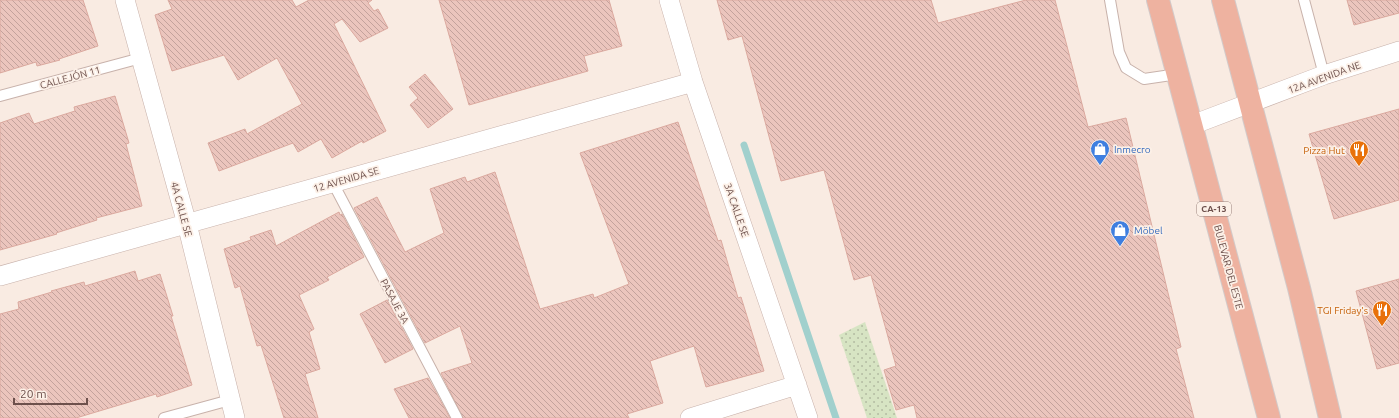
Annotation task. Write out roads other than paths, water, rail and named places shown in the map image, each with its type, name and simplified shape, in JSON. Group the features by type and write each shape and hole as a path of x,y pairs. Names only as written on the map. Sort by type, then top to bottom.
{"highway":[{"name":"BULEVAR DEL ESTE","path":"1158,0 1269,418"},
{"path":"1223,0 1300,288 1330,418"}],"street":[{"name":"4A CALLE SE","path":"125,0 187,224 230,400 236,418"},
{"name":"3A CALLE SE","path":"669,0 693,82 808,418"},
{"name":"12A AVENIDA NE","path":"1192,125 1324,75 1399,52"},
{"name":"12 AVENIDA SE","path":"0,276 693,82"},
{"path":"690,418 797,385"}],"lane":[{"path":"1110,0 1119,52 1126,68 1144,79 1178,74"},
{"path":"1304,0 1324,75"},
{"name":"CALLEJÓN 11","path":"0,96 141,58"},
{"name":"PASAJE 3A","path":"333,183 457,418"},
{"path":"164,418 230,400"}],"waterway":[{"path":"744,145 836,418"}],"place":[{"name":"Inmecro","path":"1100,166"},
{"name":"Pizza Hut","path":"1359,167"},
{"name":"Möbel","path":"1120,247"},
{"name":"TGI Friday's","path":"1382,327"}]}
